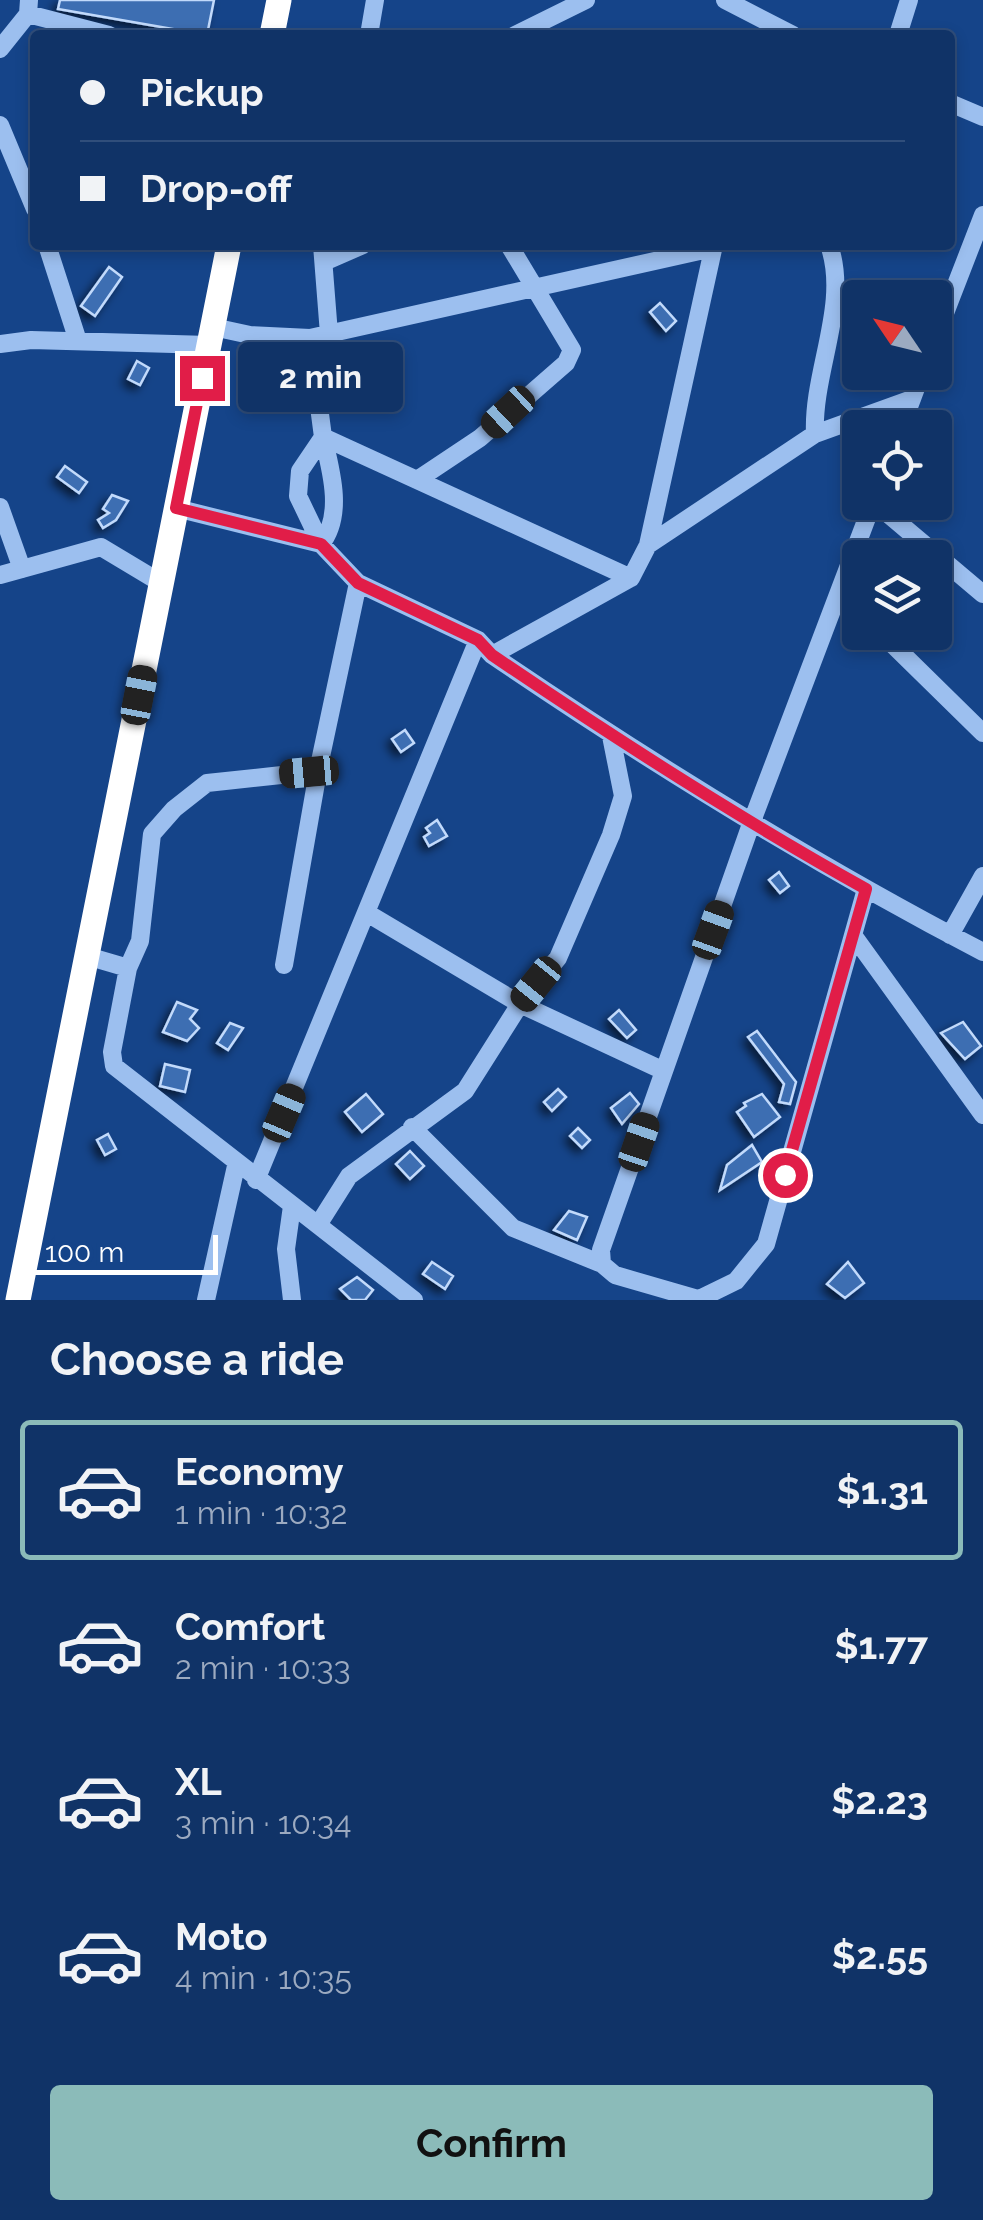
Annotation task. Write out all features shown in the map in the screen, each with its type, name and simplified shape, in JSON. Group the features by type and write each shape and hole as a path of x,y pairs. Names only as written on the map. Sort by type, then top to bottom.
{"highway":[{"path":"273,30 279,0"},
{"path":"18,1300 228,250"}],"street":[{"path":"370,30 375,0"},
{"path":"525,30 586,0"},
{"path":"725,0 751,8 772,30"},
{"path":"900,30 909,0"},
{"path":"0,50 29,7 94,30"},
{"path":"955,105 983,117"},
{"path":"0,125 30,198"},
{"path":"952,295 983,215"},
{"path":"48,250 78,341"},
{"path":"417,480 480,438 566,362 572,350 569,339 512,250"},
{"path":"0,344 320,336 539,290 702,250"},
{"path":"492,655 631,578 648,545 713,250"},
{"path":"814,434 814,407 838,274 831,250"},
{"path":"321,544 328,534 333,508 332,473 323,437 323,254"},
{"path":"908,410 915,390"},
{"path":"648,545 814,434 912,399"},
{"path":"323,437 631,578"},
{"path":"323,437 300,471 298,496 321,544 358,583 478,640 492,655 611,736 750,824 983,952"},
{"path":"0,507 22,568"},
{"path":"176,508 321,544"},
{"path":"602,1264 601,1250 750,824 867,520"},
{"path":"895,520 983,594"},
{"path":"0,575 100,547 161,584"},
{"path":"284,965 318,766 358,583"},
{"path":"839,592 842,595"},
{"path":"256,1180 478,640"},
{"path":"898,650 983,733"},
{"path":"318,1225 349,1176 466,1090 520,1004 558,958 611,835 623,796 611,736"},
{"path":"318,766 309,772 207,783 174,808 152,834 140,941 128,968 112,1052 114,1066 236,1166 414,1300"},
{"path":"950,935 983,876"},
{"path":"412,1126 513,1228 602,1264 615,1275 698,1300 736,1282 766,1244 866,889"},
{"path":"367,913 520,1004 664,1071"},
{"path":"853,935 983,1115"},
{"path":"87,956 128,968"},
{"path":"206,1300 236,1166"},
{"path":"292,1206 286,1249 292,1300"}],"building":[{"path":"60,0 214,0 208,30 178,30 58,9"},
{"path":"109,267 122,277 95,316 81,306"},
{"path":"660,303 676,321 666,331 650,312"},
{"path":"137,361 149,368 140,385 128,379"},
{"path":"65,466 87,482 79,493 57,477"},
{"path":"112,495 128,501 116,520 103,528 98,520 109,513 103,509"},
{"path":"405,730 414,743 401,752 392,739"},
{"path":"437,820 447,836 429,846 424,837 430,833 426,828"},
{"path":"779,872 789,886 780,893 769,880"},
{"path":"177,1002 197,1010 190,1019 199,1028 187,1041 163,1032"},
{"path":"619,1010 636,1030 627,1038 609,1019"},
{"path":"963,1022 981,1046 965,1059 941,1033"},
{"path":"230,1023 243,1028 228,1050 217,1043"},
{"path":"757,1031 796,1082 790,1104 779,1102 784,1084 748,1037"},
{"path":"165,1064 190,1070 185,1092 160,1086"},
{"path":"558,1089 566,1097 552,1111 544,1102"},
{"path":"630,1093 639,1104 622,1124 611,1108"},
{"path":"366,1094 383,1114 362,1132 345,1112"},
{"path":"762,1094 780,1117 754,1137 737,1112 746,1106 744,1103"},
{"path":"578,1128 590,1140 582,1148 570,1136"},
{"path":"108,1134 116,1149 105,1155 97,1140"},
{"path":"752,1145 762,1162 720,1190 727,1165"},
{"path":"410,1151 424,1166 410,1179 396,1164"},
{"path":"569,1211 587,1217 577,1240 554,1230"},
{"path":"432,1262 453,1276 445,1289 423,1274"},
{"path":"848,1262 864,1283 845,1298 827,1284"},
{"path":"357,1277 373,1290 365,1300 351,1300 340,1289"}],"route":[{"path":"202,378 176,508 321,544 358,583 478,640 492,655 611,736 750,824 866,889 785,1175"}]}
